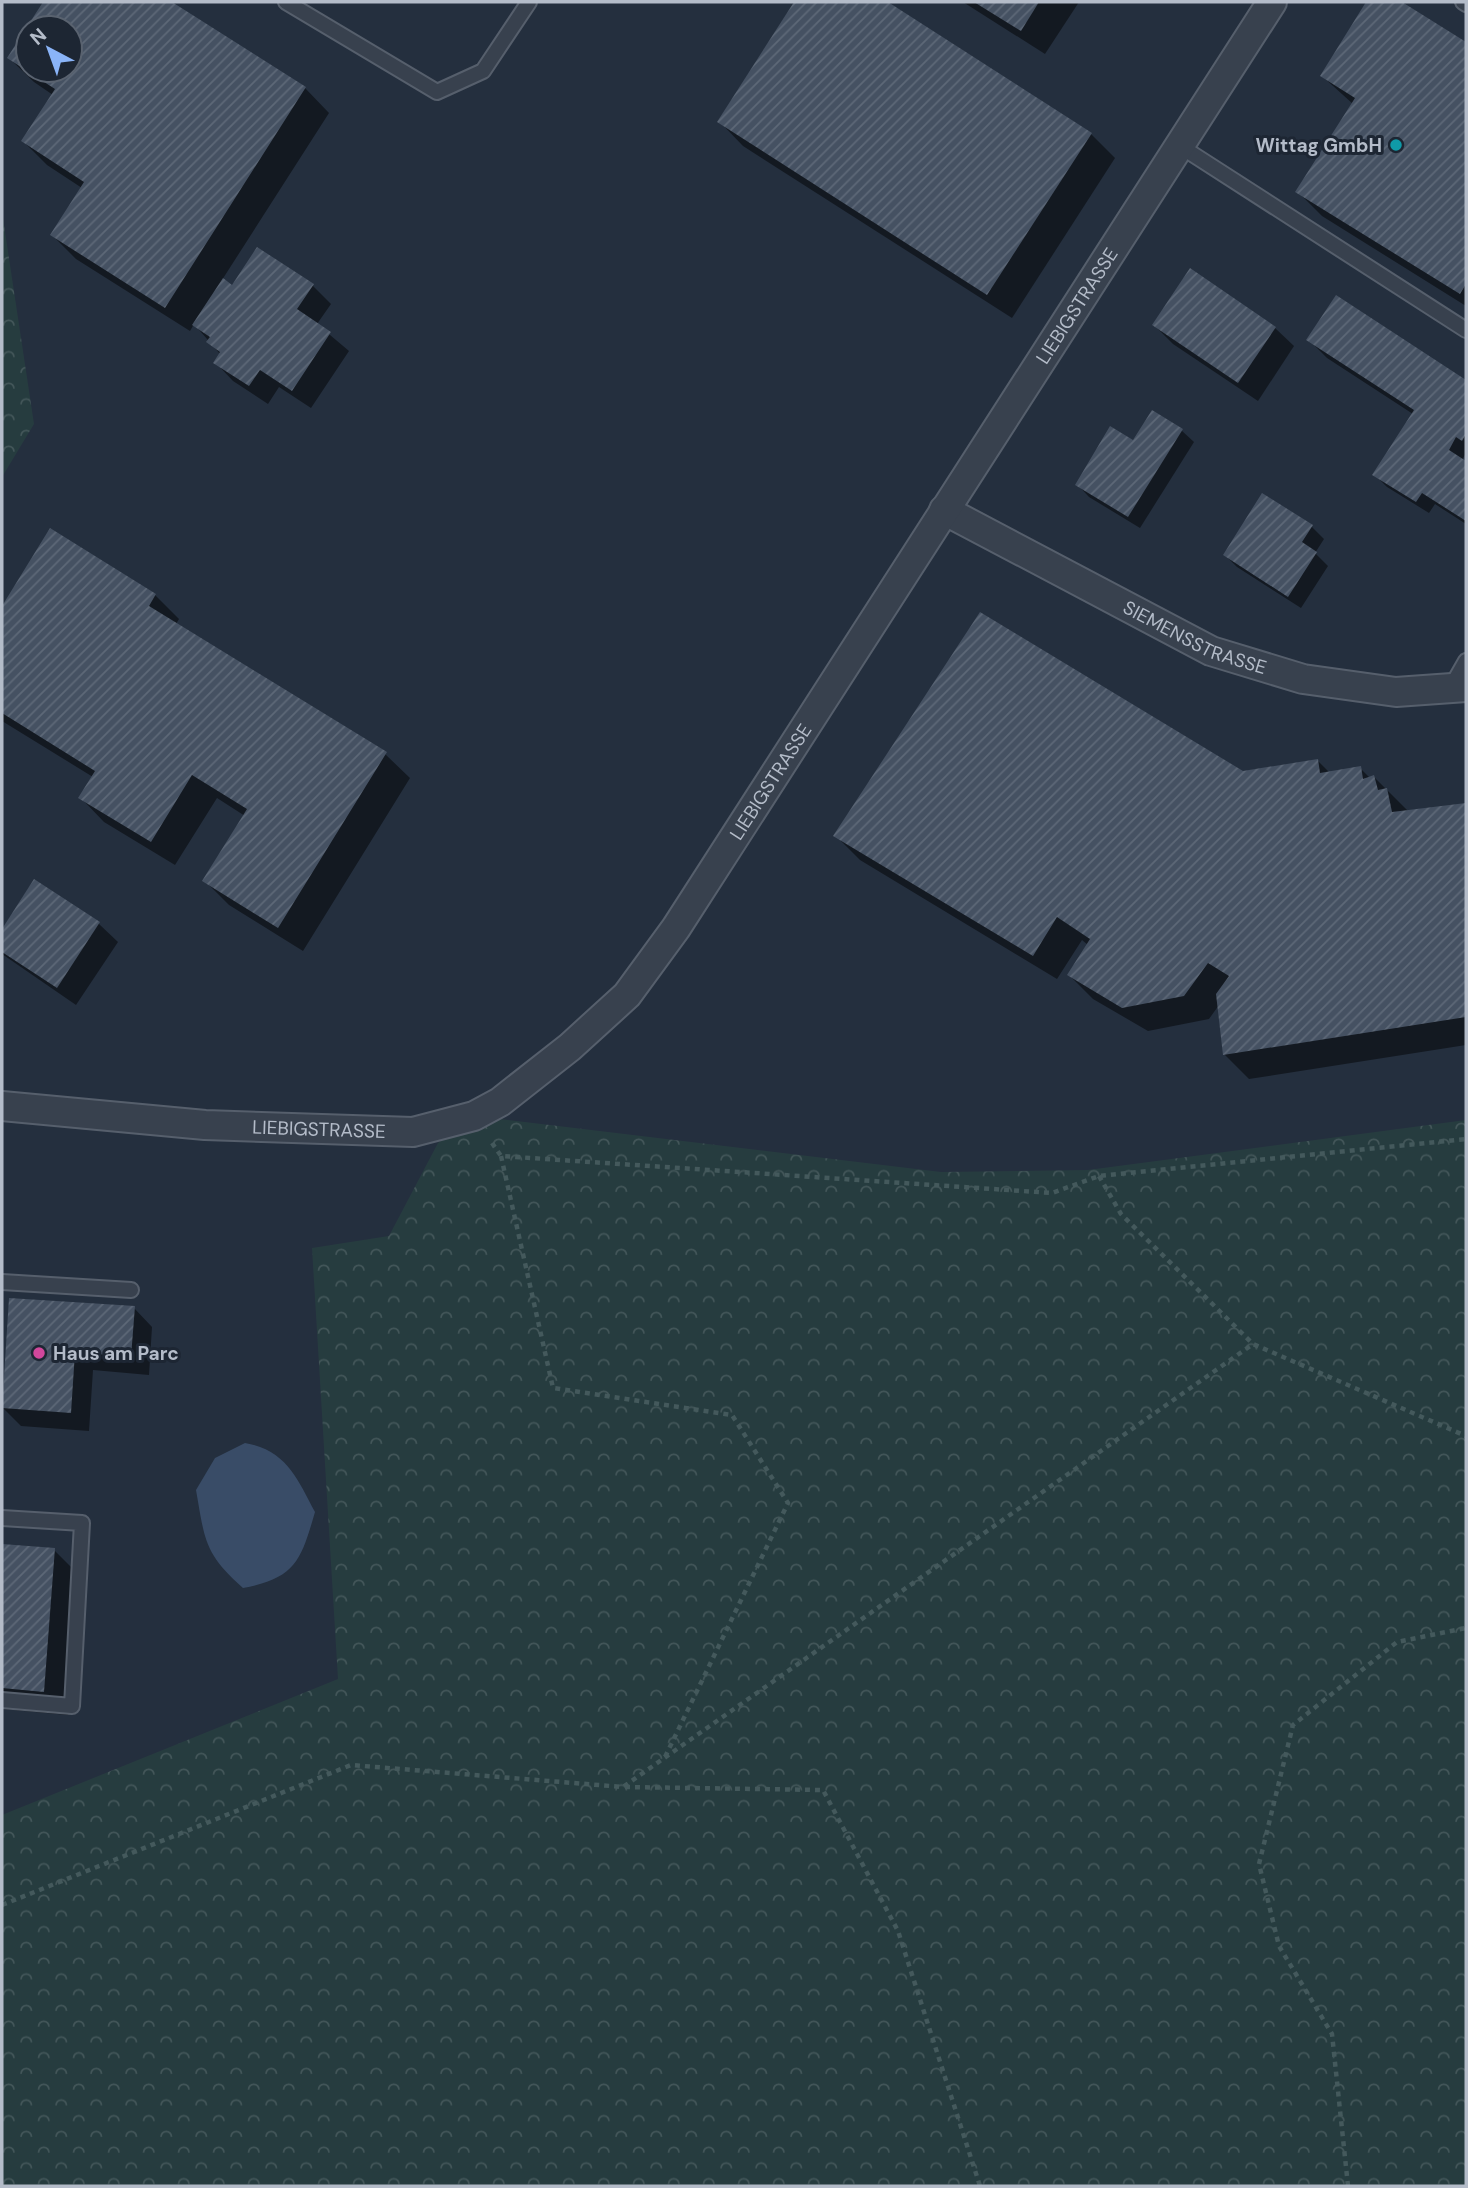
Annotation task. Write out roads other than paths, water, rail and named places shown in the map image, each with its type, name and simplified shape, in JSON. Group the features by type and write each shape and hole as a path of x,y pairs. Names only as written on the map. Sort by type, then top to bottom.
{"street":[{"name":"LIEBIGSTRASSE","path":"2,1106 205,1125 413,1132 474,1116 500,1102 560,1055 627,995 749,819 944,510 1272,2"},
{"name":"SIEMENSSTRASSE","path":"944,510 1211,651 1303,679 1396,692 1458,688"}],"lane":[{"path":"286,2 437,92 483,71 529,2"},
{"path":"1180,146 1466,330"},
{"path":"1458,688 1466,661"},
{"path":"2,1282 131,1290"},
{"path":"2,1518 82,1523 72,1706 2,1700"}],"water":[{"path":"245,1443 271,1452 289,1467 315,1512 305,1543 294,1564 275,1579 243,1588 220,1565 208,1545 196,1490 215,1458"}],"place":[{"name":"Wittag GmbH","path":"1396,145"},
{"name":"Haus am Parc","path":"39,1353"}]}
